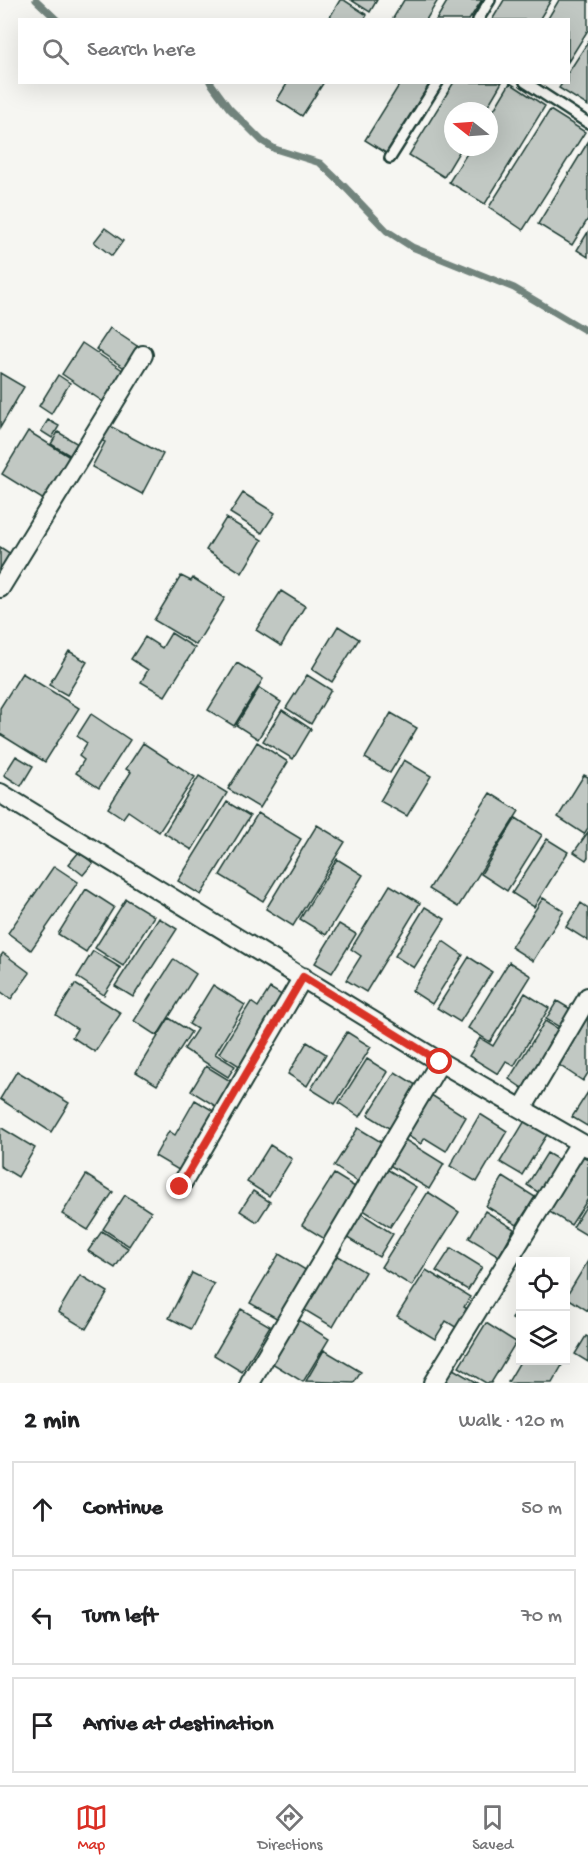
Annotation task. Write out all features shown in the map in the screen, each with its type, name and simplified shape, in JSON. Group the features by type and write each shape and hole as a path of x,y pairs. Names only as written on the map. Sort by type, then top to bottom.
{"street":[{"path":"0,588 143,355"},
{"path":"0,793 440,1062 584,1145 433,1383"},
{"path":"180,1187 303,977"},
{"path":"522,1109 588,997"},
{"path":"250,1383 440,1062"}],"lane":[{"path":"479,18 490,0"},
{"path":"390,158 437,84"},
{"path":"528,84 588,123"}],"building":[{"path":"340,0 344,0 367,15 365,18 329,18"},
{"path":"351,0 377,0 370,12"},
{"path":"404,0 438,0 427,18 393,18"},
{"path":"448,0 482,0 470,18 437,18"},
{"path":"504,0 551,0 540,18 493,18"},
{"path":"559,0 588,0 588,30 570,59 570,18 548,18"},
{"path":"588,42 588,106 559,88 562,84 570,84 570,70"},
{"path":"287,84 323,84 302,116 277,100"},
{"path":"400,84 434,84 389,155 365,140"},
{"path":"453,84 501,84 490,102 444,102 444,156 457,156 444,177 409,155"},
{"path":"509,84 545,106 485,204 449,182 465,156 498,156 498,103"},
{"path":"550,110 585,132 523,230 489,207"},
{"path":"588,142 588,219 572,245 538,224"},
{"path":"105,228 123,241 112,256 94,242"},
{"path":"588,232 588,257 577,250"},
{"path":"110,328 140,348 126,369 96,349"},
{"path":"82,343 124,371 108,405 62,374"},
{"path":"0,373 24,387 0,428"},
{"path":"58,375 70,383 51,414 39,406"},
{"path":"48,420 59,426 52,438 41,431"},
{"path":"104,423 163,454 142,494 92,467 105,442 96,438"},
{"path":"28,431 73,459 47,502 2,474"},
{"path":"58,432 78,444 71,456 51,444"},
{"path":"243,493 275,513 262,533 230,513"},
{"path":"226,518 262,540 242,573 206,550"},
{"path":"0,547 11,554 0,571"},
{"path":"181,576 191,581 193,578 225,598 196,645 154,620"},
{"path":"281,591 305,606 281,646 256,630"},
{"path":"338,626 359,639 332,682 312,669"},
{"path":"171,633 195,648 165,696 141,682 148,670 131,659 145,637 162,648"},
{"path":"69,651 87,662 67,695 49,685"},
{"path":"237,663 263,679 234,726 208,710"},
{"path":"22,673 79,708 45,762 0,734 0,708"},
{"path":"307,675 331,690 311,724 286,708"},
{"path":"259,688 281,702 258,739 236,725"},
{"path":"282,710 311,729 293,759 263,741"},
{"path":"391,713 417,728 390,773 365,758"},
{"path":"91,714 130,740 99,788 76,773 84,760 79,756 87,743 77,736"},
{"path":"257,742 288,762 260,808 228,789"},
{"path":"143,743 195,777 159,832 128,811 123,818 108,808 131,772 126,769"},
{"path":"16,756 33,766 21,786 4,775"},
{"path":"404,760 431,776 407,816 380,801"},
{"path":"584,775 588,777 588,828 584,834 558,817"},
{"path":"199,776 227,793 192,850 164,833"},
{"path":"490,793 519,811 458,907 429,889"},
{"path":"227,802 250,816 201,895 178,881"},
{"path":"258,813 301,839 263,901 220,875"},
{"path":"516,818 542,835 507,891 481,874"},
{"path":"317,825 345,842 293,926 266,909"},
{"path":"588,832 588,857 586,860 574,852"},
{"path":"547,839 568,852 534,907 512,893"},
{"path":"79,852 93,863 83,875 69,864"},
{"path":"337,859 363,875 326,935 300,919"},
{"path":"54,866 78,882 31,950 8,933"},
{"path":"390,885 420,903 366,992 346,980 361,956 351,949"},
{"path":"86,889 114,907 86,952 58,934"},
{"path":"543,898 564,911 533,961 511,947"},
{"path":"126,899 154,916 123,966 95,948"},
{"path":"581,903 588,908 588,941 566,927"},
{"path":"425,907 445,919 414,968 395,956"},
{"path":"159,918 177,929 133,997 115,986"},
{"path":"339,924 356,934 332,973 315,963"},
{"path":"443,941 463,955 432,1004 412,991"},
{"path":"93,951 121,968 104,995 77,977"},
{"path":"3,953 30,973 11,999 0,991 0,957"},
{"path":"469,957 492,972 460,1022 437,1008"},
{"path":"174,959 196,974 157,1036 134,1021"},
{"path":"509,962 531,976 490,1042 468,1028"},
{"path":"75,984 121,1013 95,1052 72,1037 77,1029 56,1015"},
{"path":"213,985 245,1005 215,1054 235,1066 228,1077 184,1049 197,1029 189,1024"},
{"path":"270,988 285,997 241,1067 219,1053 251,1002 258,1007"},
{"path":"525,993 549,1008 514,1066 506,1061 498,1074 469,1056 480,1038 493,1046"},
{"path":"557,1001 577,1013 566,1031 546,1019"},
{"path":"588,1013 588,1073 583,1081 556,1063"},
{"path":"169,1018 191,1032 157,1085 136,1072"},
{"path":"545,1021 565,1033 528,1092 509,1079"},
{"path":"347,1032 371,1047 335,1104 311,1089"},
{"path":"307,1042 326,1054 307,1086 288,1074"},
{"path":"367,1059 388,1072 360,1117 339,1103"},
{"path":"206,1066 232,1082 217,1107 191,1091"},
{"path":"17,1071 69,1103 51,1132 0,1099"},
{"path":"395,1072 419,1087 392,1130 368,1115"},
{"path":"588,1092 588,1124 587,1126 572,1117"},
{"path":"428,1093 466,1117 446,1151 425,1138 421,1144 403,1133"},
{"path":"195,1100 217,1113 182,1172 155,1156 169,1131 175,1135"},
{"path":"480,1114 507,1131 477,1182 450,1166"},
{"path":"526,1119 548,1133 522,1175 500,1162"},
{"path":"0,1127 35,1148 18,1177 0,1166"},
{"path":"358,1128 386,1145 361,1184 334,1166"},
{"path":"402,1138 444,1164 429,1189 386,1163"},
{"path":"270,1145 292,1159 269,1196 247,1182"},
{"path":"547,1153 564,1163 544,1196 527,1185"},
{"path":"582,1156 588,1159 588,1199 571,1225 548,1211"},
{"path":"385,1168 416,1187 390,1227 360,1208"},
{"path":"334,1174 360,1190 328,1241 302,1225"},
{"path":"86,1175 113,1192 88,1230 62,1214"},
{"path":"503,1177 535,1197 517,1225 486,1206"},
{"path":"253,1191 270,1202 257,1222 240,1211"},
{"path":"428,1192 459,1212 412,1286 381,1267"},
{"path":"125,1195 151,1212 129,1246 103,1229"},
{"path":"588,1203 588,1236 573,1227"},
{"path":"485,1211 514,1229 499,1256 469,1238"},
{"path":"359,1212 393,1234 379,1257 344,1236"},
{"path":"102,1231 128,1248 115,1268 88,1251"},
{"path":"451,1248 482,1267 468,1290 436,1271"},
{"path":"279,1254 309,1272 280,1320 250,1303"},
{"path":"335,1254 365,1272 333,1327 303,1309"},
{"path":"588,1261 588,1311 570,1300 570,1290"},
{"path":"426,1270 470,1297 464,1307 469,1310 457,1328 446,1321 435,1339 397,1316"},
{"path":"192,1273 214,1284 191,1329 169,1318"},
{"path":"80,1275 108,1292 86,1329 58,1312"},
{"path":"241,1309 270,1326 242,1372 214,1355"},
{"path":"294,1317 329,1339 303,1382 267,1360"},
{"path":"486,1323 516,1342 491,1383 486,1383 459,1367"},
{"path":"586,1336 588,1337 588,1362 575,1354"},
{"path":"324,1350 361,1372 354,1383 306,1381"},
{"path":"518,1365 562,1365 552,1383 508,1382"},
{"path":"448,1366 477,1383 438,1383"}],"waterway":[{"path":"36,0 55,18"},
{"path":"211,84 229,108 262,141 275,149 320,163 387,231 412,247 514,288 588,332"}],"route":[{"path":"180,1187 303,977 440,1062"}]}
